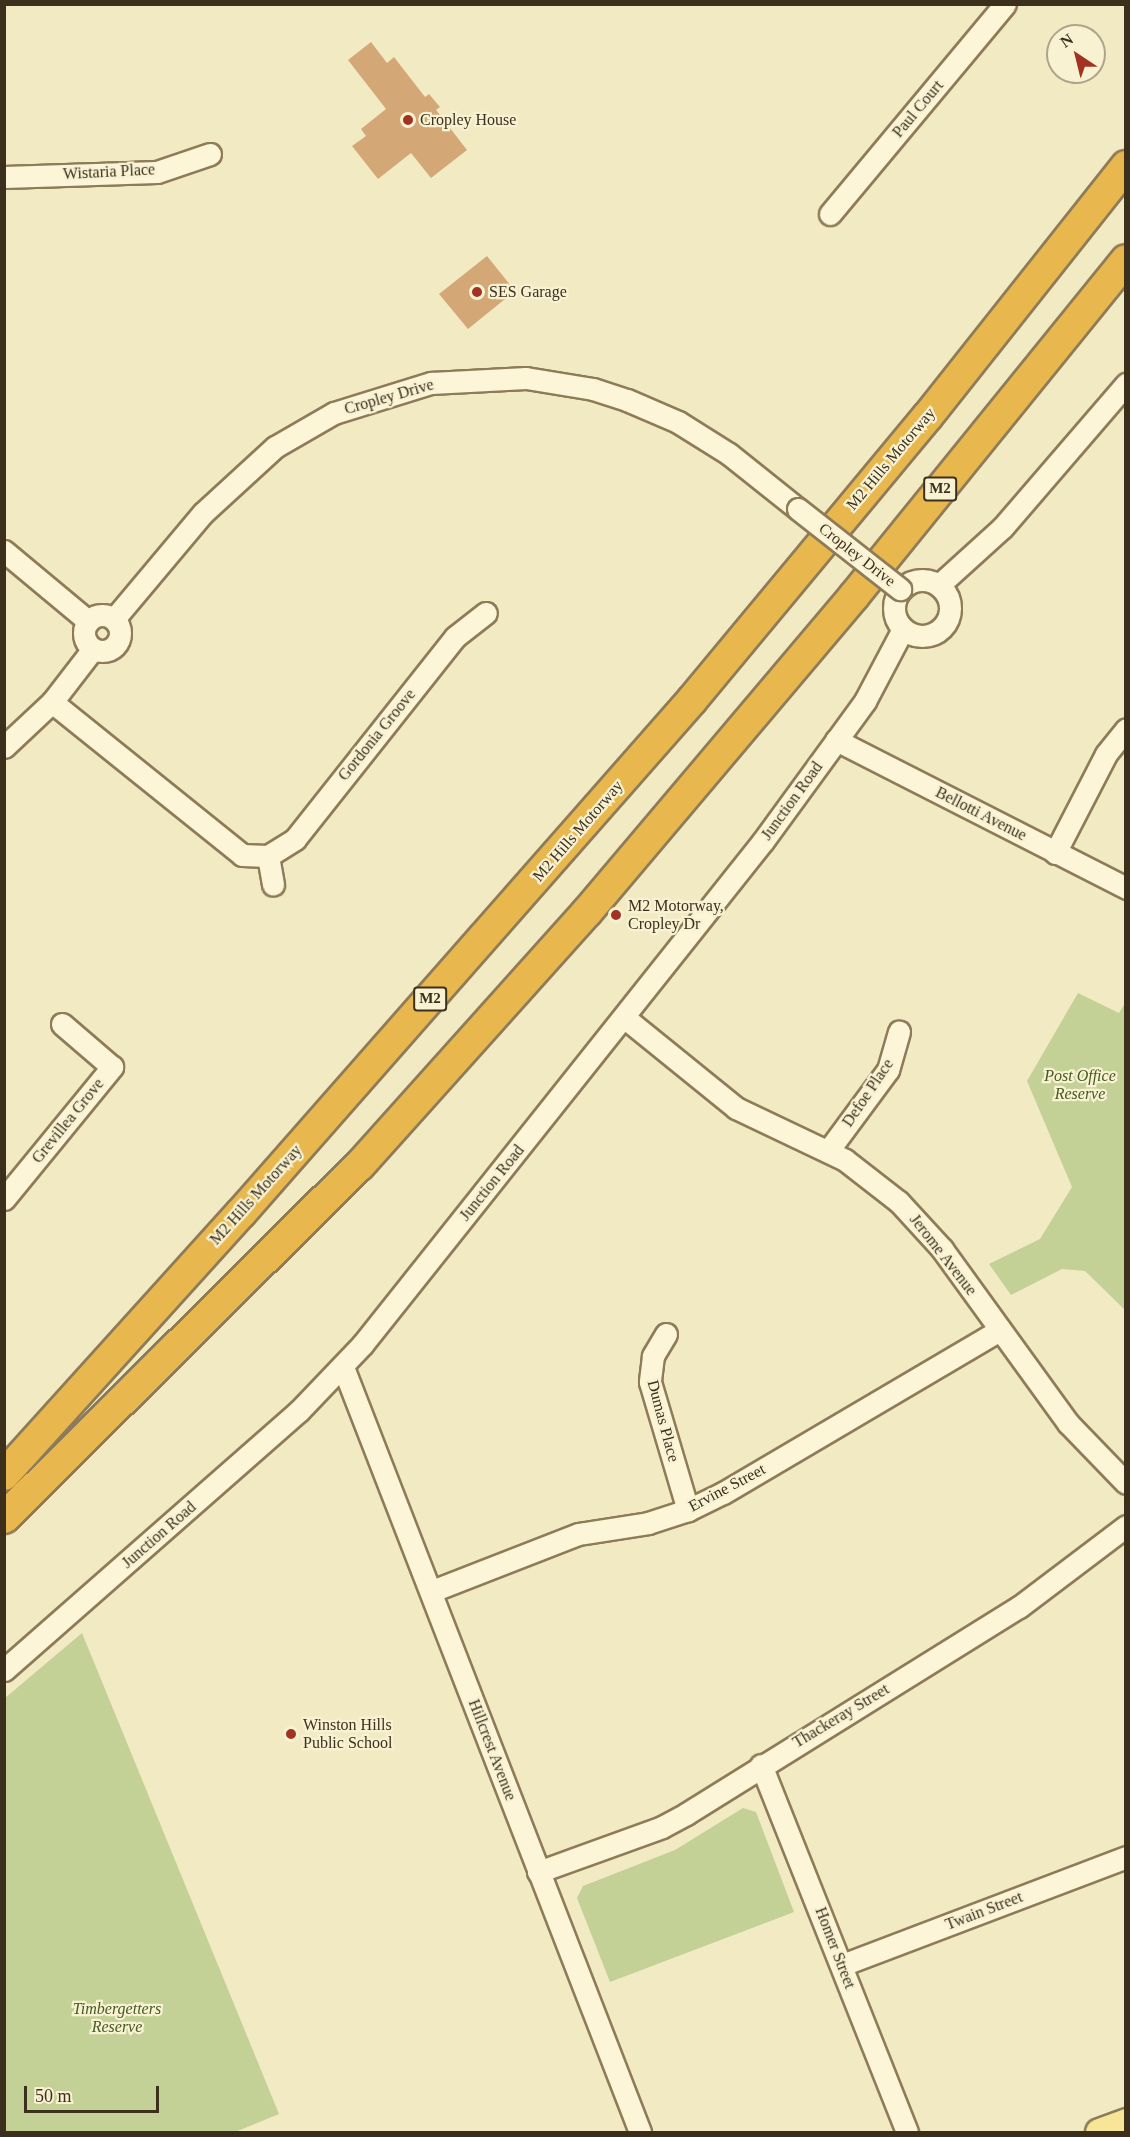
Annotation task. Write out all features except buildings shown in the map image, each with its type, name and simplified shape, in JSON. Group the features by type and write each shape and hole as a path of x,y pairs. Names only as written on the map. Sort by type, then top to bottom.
{"highway":[{"name":"M2 Hills Motorway","path":"4,1475 241,1213 692,700 928,416 1125,165"},
{"name":"M2","path":"4,1518 359,1166 586,912 862,586 1125,260"}],"main road":[{"path":"1099,2133 1125,2122"}],"street":[{"name":"Paul Court","path":"830,214 1003,5"},
{"name":"Wistaria Place","path":"4,177 157,172 210,154"},
{"name":"Cropley Drive","path":"114,619 203,513 275,447 334,413 431,383 526,378 594,389 627,400 678,422 729,454 900,589"},
{"path":"939,585 1003,527 1125,384"},
{"path":"4,551 88,621"},
{"path":"922,579 939,585 945,591 950,609 944,625 928,635 903,629 893,606 900,589 922,579"},
{"name":"Gordonia Groove","path":"268,856 295,839 455,637 486,613"},
{"path":"103,615 114,619 120,630 115,646 104,651 93,649 84,633 88,621 103,615"},
{"name":"Junction Road","path":"4,1670 299,1411 343,1367 721,897 878,681 903,629"},
{"path":"4,747 52,702 93,649"},
{"path":"52,702 242,855 268,856 273,885"},
{"path":"1055,853 1106,753 1125,729"},
{"name":"Bellotti Avenue","path":"836,740 1125,888"},
{"name":"Jerome Avenue","path":"625,1018 736,1108 828,1151 869,1177 912,1215 942,1249 1077,1434 1125,1483"},
{"name":"Grevillea Grove","path":"4,1199 112,1067 62,1024"},
{"name":"Defoe Place","path":"828,1151 888,1070 899,1032"},
{"name":"Ervine Street","path":"432,1591 578,1534 648,1523 688,1510 723,1493 1000,1330"},
{"name":"Dumas Place","path":"666,1334 653,1356 650,1382 688,1510"},
{"name":"Hillcrest Avenue","path":"343,1367 432,1591 640,2133"},
{"name":"Thackeray Street","path":"538,1872 662,1827 1019,1607 1125,1526"},
{"name":"Homer Street","path":"761,1765 907,2133"},
{"name":"Twain Street","path":"842,1965 1125,1857"}],"green space":[{"name":"Post Office Reserve","path":"1078,993 1119,1013 1125,1003 1125,1310 1085,1271 1062,1269 1011,1295 989,1264 1040,1239 1072,1187 1027,1081"},
{"name":"Timbergetters Reserve","path":"82,1633 279,2114 235,2132 5,2132 5,1698"},
{"path":"743,1808 756,1812 794,1912 610,1982 577,1898 583,1886 675,1850"}],"place":[{"name":"Cropley House","path":"408,120"},
{"name":"SES Garage","path":"477,292"},
{"name":"M2 Motorway, Cropley Dr","path":"616,915"},
{"name":"Winston Hills Public School","path":"291,1734"}]}
